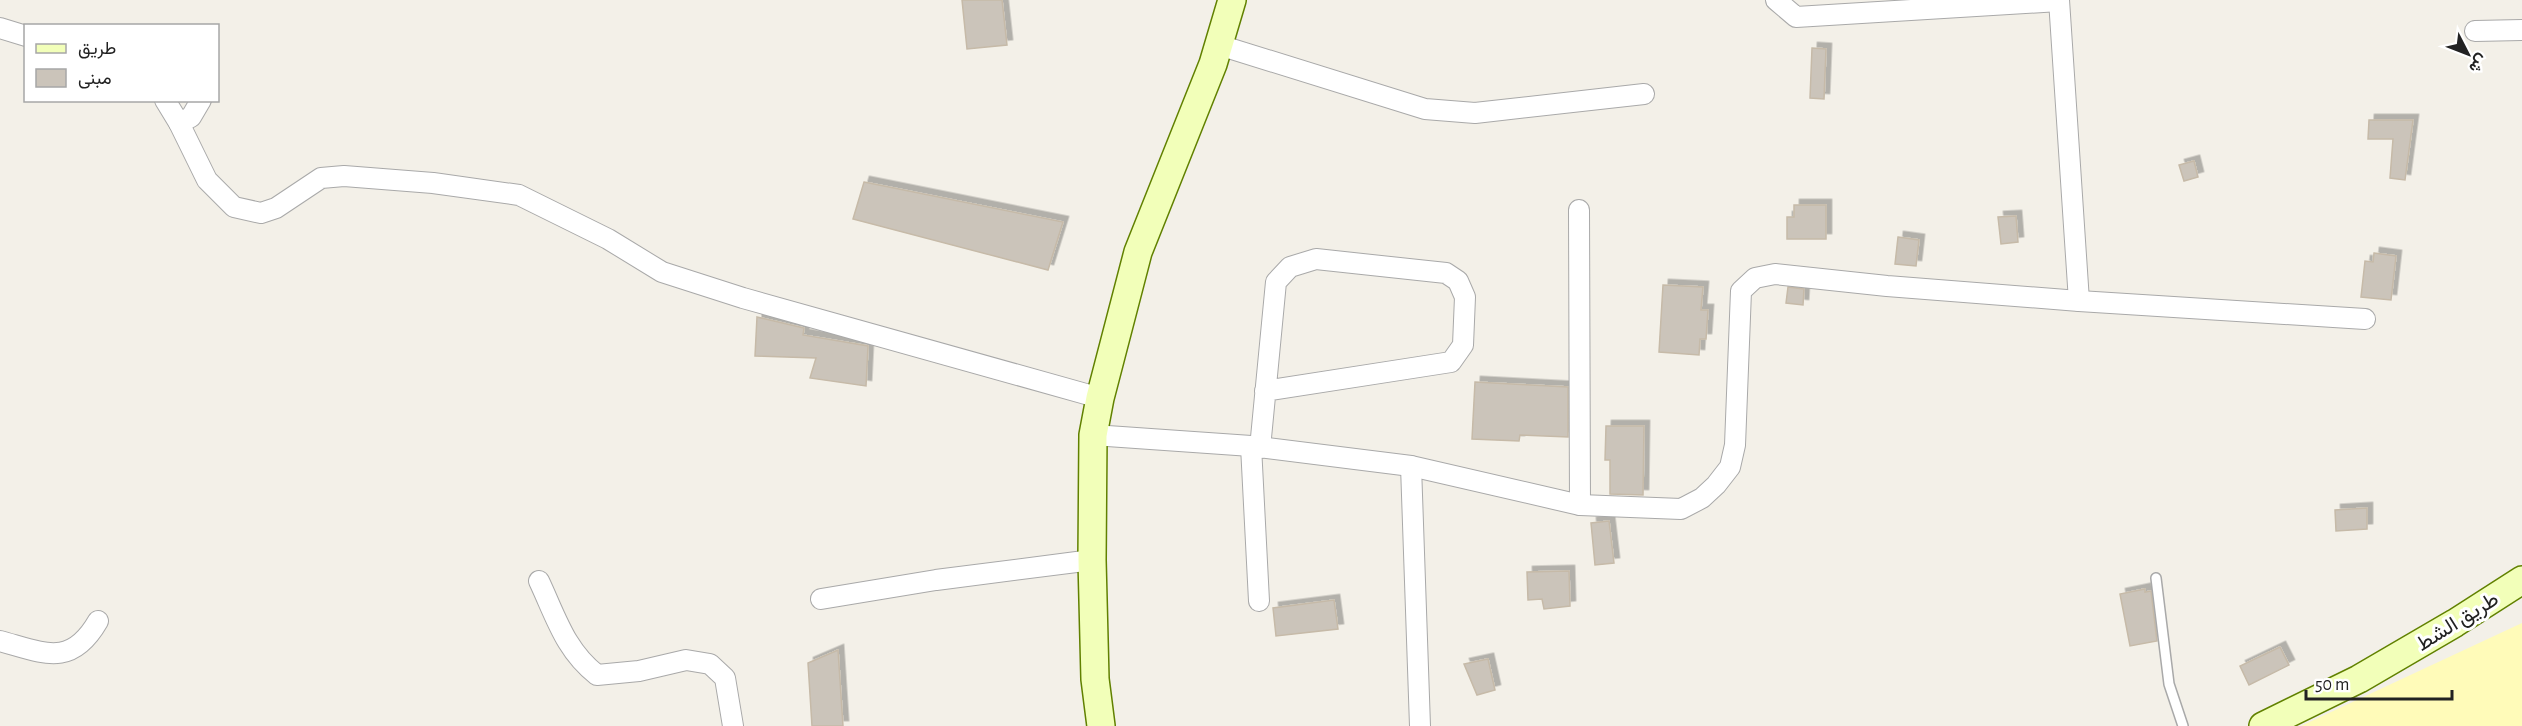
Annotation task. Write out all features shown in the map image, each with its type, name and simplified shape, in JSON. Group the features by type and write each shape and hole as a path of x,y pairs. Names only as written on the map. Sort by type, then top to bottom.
{"street":[{"path":"1101,726 1095,679 1092,560 1093,435 1100,398 1138,252 1219,45 1232,0"},
{"path":"1776,0 1796,17 2059,1 2079,301"},
{"path":"0,28 24,35"},
{"path":"2475,31 2522,30"},
{"path":"1219,45 1425,109 1475,113 1644,94"},
{"path":"166,102 207,180 234,207 261,213 276,208 321,178 344,176 433,183 519,195 608,239 662,272 743,298 1100,398"},
{"path":"179,123 196,111 200,102"},
{"path":"1579,210 1580,505"},
{"path":"1259,601 1256,447 1265,391 1276,282 1290,267 1316,259 1446,273 1458,282 1465,297 1462,345 1452,362 1265,391"},
{"path":"1093,435 1256,447 1411,466 1580,505 1681,509 1702,498 1730,467 1735,445 1742,291 1755,278 1775,274 1887,286 2079,301 2366,319"},
{"path":"1411,466 1420,726"},
{"path":"821,599 936,580 1092,560"},
{"name":"طريق الشط","path":"2263,726 2359,679 2455,623 2522,580"},
{"path":"539,581 564,636 580,661 597,675 639,671 686,660 710,664 725,678 733,726"},
{"path":"0,641 44,653 63,653 88,639 98,621"}],"lane":[{"path":"2156,578 2169,684 2183,726"}],"sand":[{"path":"2522,623 2522,726 2301,726"}],"building":[{"path":"962,0 1002,0 1007,45 967,49"},
{"path":"1812,48 1826,49 1824,99 1810,98"},
{"path":"2369,120 2413,120 2405,180 2390,178 2393,139 2368,139"},
{"path":"2194,161 2198,177 2184,181 2179,165"},
{"path":"864,182 1063,222 1048,270 853,219"},
{"path":"1794,205 1826,205 1826,239 1787,239 1787,217 1794,217"},
{"path":"2016,216 2018,242 2001,244 1998,217"},
{"path":"1898,237 1919,240 1916,266 1895,264"},
{"path":"2374,253 2396,256 2391,300 2361,297 2365,261 2373,262"},
{"path":"1663,285 1703,287 1701,310 1708,310 1706,339 1700,339 1699,355 1659,352"},
{"path":"1788,287 1804,289 1803,305 1786,303"},
{"path":"757,317 804,328 803,335 868,346 866,386 810,378 816,358 755,356"},
{"path":"1475,382 1568,387 1568,437 1520,435 1519,441 1472,439"},
{"path":"1606,426 1644,426 1643,495 1610,494 1610,460 1605,460"},
{"path":"2367,508 2367,529 2336,531 2335,510"},
{"path":"1609,521 1614,563 1595,565 1591,523"},
{"path":"1569,571 1570,606 1544,609 1542,599 1528,600 1527,572"},
{"path":"2145,589 2145,592 2151,591 2157,641 2130,646 2120,594"},
{"path":"1334,600 1338,629 1276,636 1273,608"},
{"path":"2280,647 2289,665 2249,685 2240,666"},
{"path":"838,650 843,726 812,726 808,663"},
{"path":"1488,659 1495,690 1477,695 1464,664"}]}
